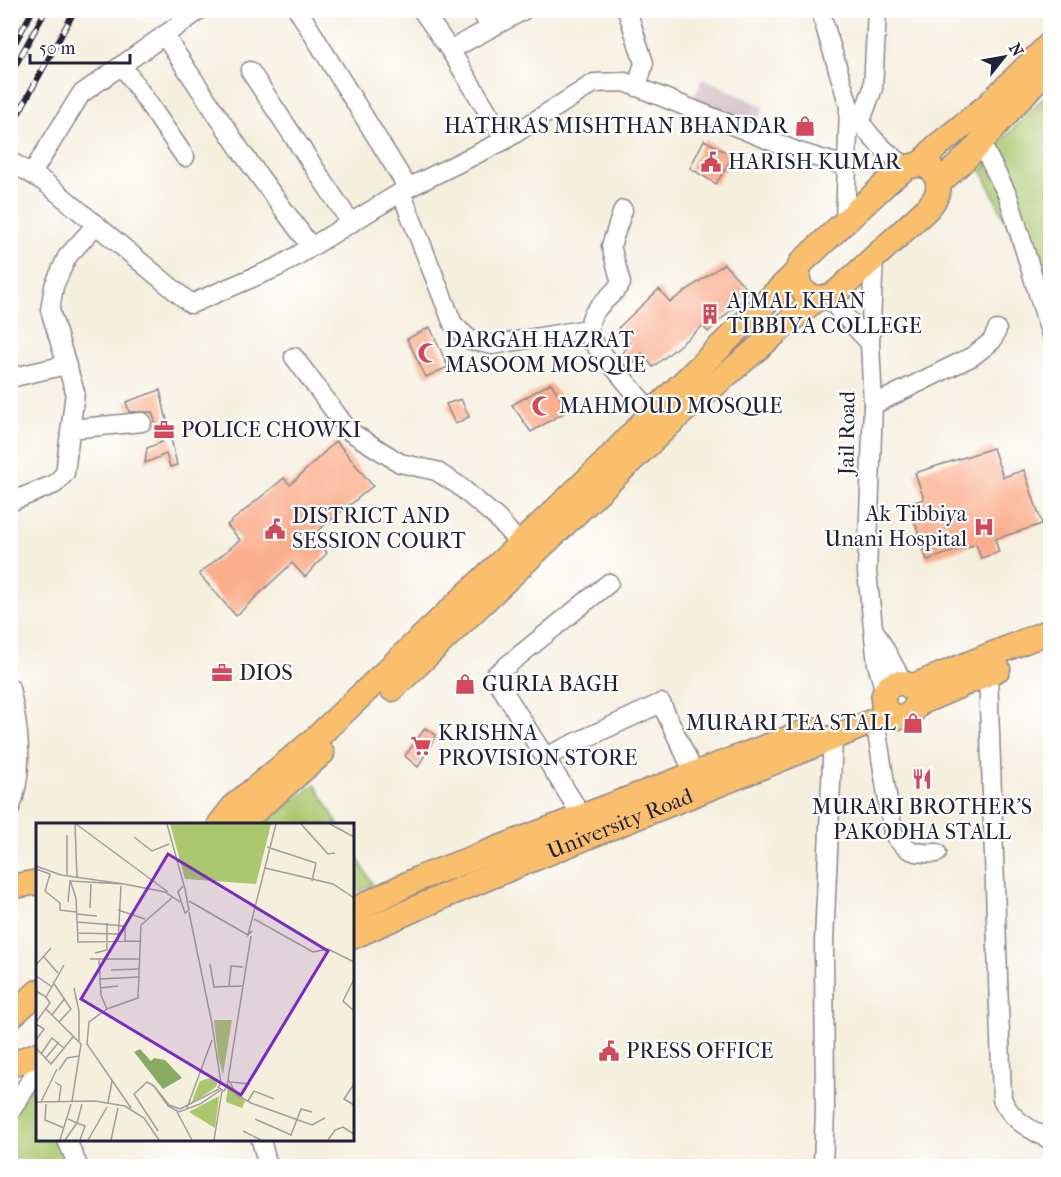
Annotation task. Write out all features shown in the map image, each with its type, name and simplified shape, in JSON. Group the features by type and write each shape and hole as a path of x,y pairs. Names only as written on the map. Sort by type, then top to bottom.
{"main road":[{"path":"242,823 333,743 525,550 652,413 796,273 806,258 845,220 987,106 1050,44"},
{"path":"939,183 1050,66"},
{"path":"222,823 235,805 312,742 679,415 874,258 928,208 937,198 939,183 932,169 914,165"},
{"path":"796,273 798,284 805,294 822,298"},
{"name":"University Road","path":"354,910 420,878 587,825 833,738 895,700 1050,631"},
{"name":"University Road","path":"354,936 436,899 694,773 895,700 988,674 1050,649"},
{"path":"10,887 36,882"},
{"path":"10,1017 36,994"},
{"path":"10,1041 10,1058"},
{"path":"11,1050 36,1041"},
{"path":"10,1065 36,1067"}],"street":[{"path":"32,173 81,94 200,10"},
{"path":"298,10 405,190 453,324 470,340 492,345 588,329"},
{"path":"480,10 491,28"},
{"path":"450,50 524,10"},
{"path":"627,10 644,63 637,87"},
{"path":"820,10 849,106 882,150 914,165"},
{"path":"860,123 873,88 877,10"},
{"path":"427,13 505,140"},
{"path":"164,35 243,154 311,247"},
{"path":"122,65 185,157"},
{"path":"250,71 351,223"},
{"path":"10,161 32,173 191,304 280,266 405,190 505,140 594,84 625,82 796,151 845,166"},
{"path":"845,220 845,166 849,106"},
{"path":"980,141 1008,196 1050,332"},
{"path":"623,210 610,246 621,283 612,295 594,311 587,324 590,339 652,413"},
{"path":"10,502 55,484 65,473 75,392 50,310 54,286 67,257 96,226"},
{"name":"Jail Road","path":"874,258 870,342 873,405 867,572 877,664 895,700 893,833 901,846 910,852 937,853"},
{"path":"822,298 870,342"},
{"path":"873,405 973,356 992,341 997,330"},
{"path":"294,357 349,431 399,463 436,471 451,480 497,519 525,550"},
{"path":"10,378 66,365"},
{"path":"71,429 142,422"},
{"path":"587,825 494,676 609,583"},
{"path":"988,674 1002,1099 1008,1111 1021,1124 1050,1140"},
{"path":"10,688 20,773 10,809"},
{"path":"545,757 661,703 694,773"},
{"path":"823,1167 824,942 833,738"},
{"path":"10,1112 36,1069"},
{"path":"66,1141 78,1167"},
{"path":"261,1141 268,1167"}],"shaded area":[{"path":"703,78 764,107 753,132 692,100"}],"green space":[{"path":"1050,91 1050,315 982,171 1001,141"},
{"path":"315,784 337,823 265,823"},
{"path":"354,852 373,885 354,892"},
{"path":"31,1087 36,1088 36,1141 58,1141 70,1166 11,1166 10,1119"}],"building":[{"name":"HARISH KUMAR","path":"704,140 733,156 716,184 690,168"},
{"path":"724,264 750,292 708,332 703,326 653,367 642,353 634,363 622,354 630,344 618,328 659,289 670,302"},
{"name":"DARGAH HAZRAT MASOOM MOSQUE","path":"430,327 448,367 426,377 407,339"},
{"name":"MAHMOUD MOSQUE","path":"551,383 562,400 568,399 572,408 531,432 512,405"},
{"name":"POLICE CHOWKI","path":"160,390 177,465 170,467 166,454 145,463 147,448 162,442 152,412 129,412 126,402"},
{"path":"461,399 469,417 455,424 446,404"},
{"name":"DISTRICT AND SESSION COURT","path":"336,441 373,486 315,533 327,553 305,577 292,563 236,616 199,574 240,540 227,525 284,478 290,485"},
{"path":"993,448 1003,477 1024,470 1042,524 995,539 999,552 981,558 976,544 927,560 909,504 924,499 915,473"},
{"name":"KRISHNA PROVISION STORE","path":"425,728 436,735 418,767 405,756"}],"railway":[{"path":"10,52 33,10"},
{"path":"10,75 46,10"},
{"path":"10,129 75,10"}],"place":[{"name":"HATHRAS MISHTHAN BHANDAR","path":"805,126"},
{"name":"HARISH KUMAR","path":"711,162"},
{"name":"AJMAL KHAN TIBBIYA COLLEGE","path":"710,314"},
{"name":"DARGAH HAZRAT MASOOM MOSQUE","path":"428,353"},
{"name":"MAHMOUD MOSQUE","path":"542,406"},
{"name":"POLICE CHOWKI","path":"164,430"},
{"name":"Ak Tibbiya Unani Hospital","path":"984,527"},
{"name":"DISTRICT AND SESSION COURT","path":"275,529"},
{"name":"DIOS","path":"222,673"},
{"name":"GURIA BAGH","path":"465,684"},
{"name":"MURARI TEA STALL","path":"913,723"},
{"name":"KRISHNA PROVISION STORE","path":"421,746"},
{"name":"MURARI BROTHER'S PAKODHA STALL","path":"922,779"},
{"name":"PRESS OFFICE","path":"609,1051"}]}
